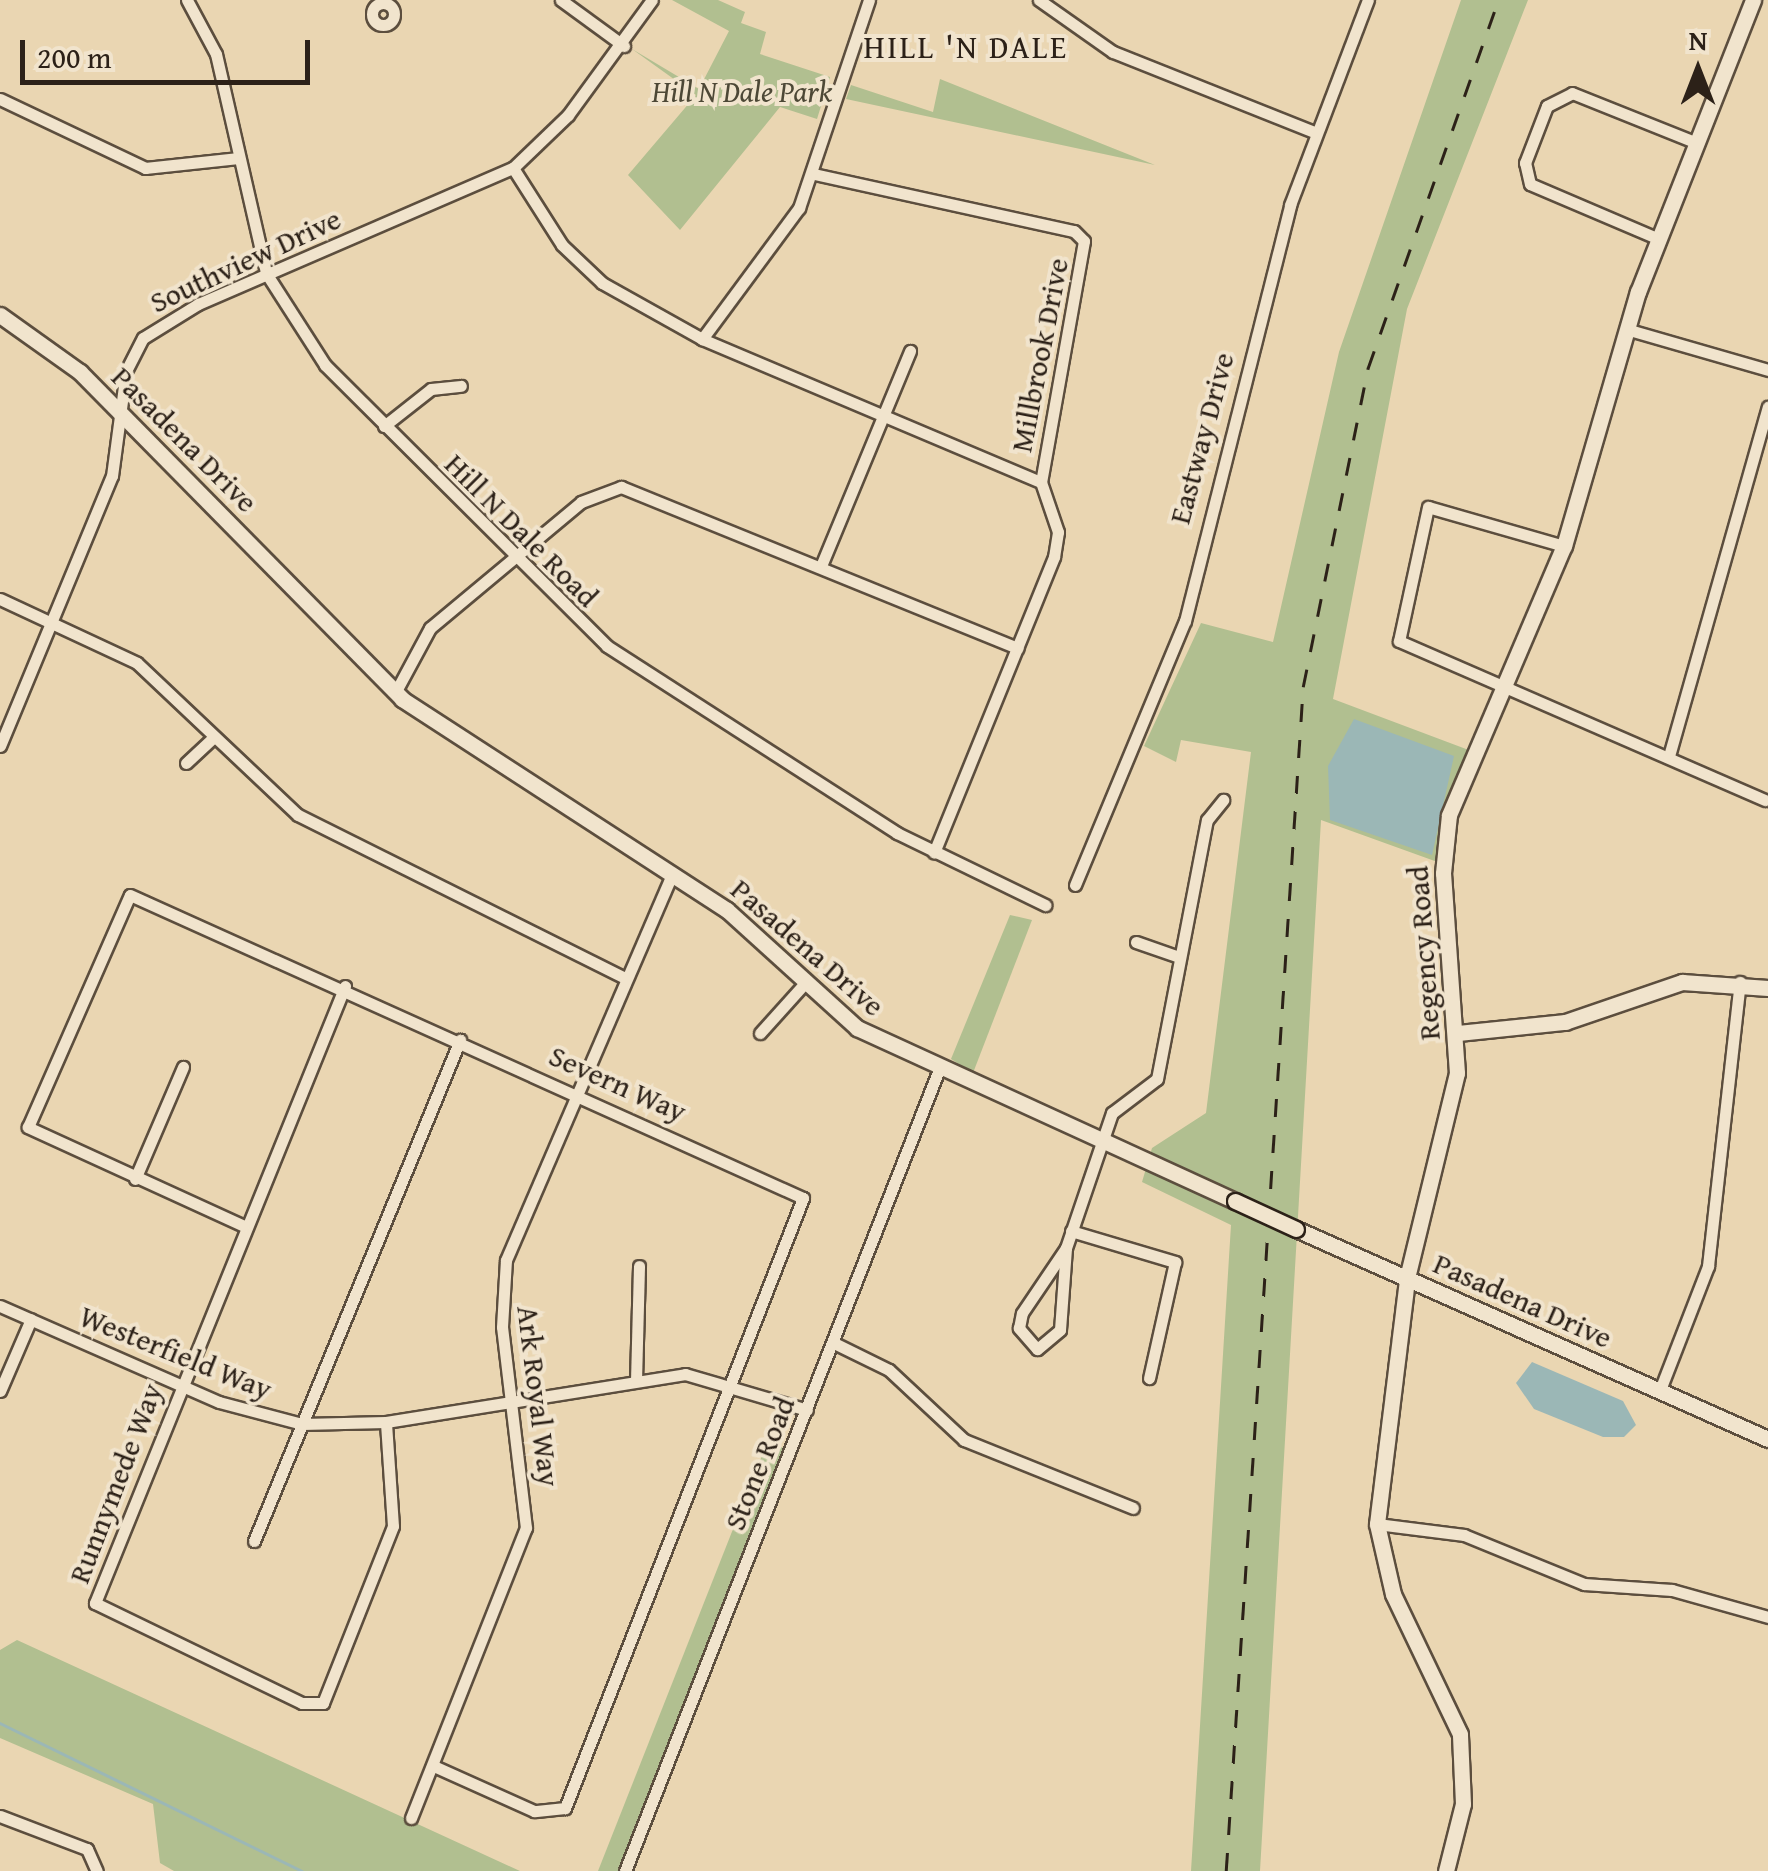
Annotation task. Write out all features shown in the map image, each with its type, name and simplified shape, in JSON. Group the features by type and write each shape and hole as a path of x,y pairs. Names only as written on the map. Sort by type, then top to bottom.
{"street":[{"name":"Hill N Dale Road","path":"187,0 216,54 266,273 302,338 384,426 607,646 934,853 1046,905"},
{"path":"560,0 624,46"},
{"name":"Southview Drive","path":"0,746 112,476 126,371 143,338 266,273 513,168 624,46 652,0"},
{"path":"702,338 780,239 814,174 869,0"},
{"path":"1039,0 1129,60 1314,132"},
{"name":"Eastway Drive","path":"1075,885 1185,621 1214,480 1314,132 1368,0"},
{"name":"Regency Road","path":"1446,1871 1463,1804 1460,1734 1394,1594 1377,1524 1406,1278 1456,1072 1458,1033 1444,847 1460,782 1564,546 1626,329 1752,0"},
{"path":"1659,239 1530,184 1525,163 1547,106 1572,94 1697,143"},
{"path":"0,99 145,168 238,158"},
{"path":"513,168 588,272 702,338 1041,482"},
{"name":"Millbrook Drive","path":"814,174 1080,235 1041,482 1058,544 934,853"},
{"name":"Pasadena Drive","path":"0,315 52,347 395,693 673,873 869,1037 938,1072 1768,1438"},
{"path":"1626,329 1768,370"},
{"path":"821,566 910,351"},
{"path":"384,426 431,390 461,386"},
{"path":"1669,756 1768,407"},
{"path":"395,693 423,636 581,502 621,487 1018,648"},
{"path":"1564,546 1438,507 1422,514 1399,641 1502,692 1669,756 1764,800"},
{"path":"0,599 137,663 298,815 623,977"},
{"path":"186,764 213,738"},
{"path":"1066,1248 1022,1313 1019,1328 1037,1349 1060,1330 1066,1248 1099,1142 1112,1114 1158,1079 1207,820 1223,800"},
{"name":"Ark Royal Way","path":"411,1818 523,1542 526,1480 502,1282 574,1090 673,873"},
{"name":"Severn Way","path":"244,1226 28,1128 125,898 149,896 803,1198 565,1808 534,1811 434,1766"},
{"path":"1136,942 1179,957"},
{"path":"760,1033 806,982"},
{"path":"1660,1390 1708,1266 1740,982"},
{"path":"1458,1033 1565,1022 1663,985 1740,982 1768,988"},
{"name":"Runnymede Way","path":"345,986 179,1384 94,1603 311,1704 328,1695 388,1545 396,1498 386,1422"},
{"path":"254,1541 460,1040"},
{"path":"135,1179 183,1067"},
{"name":"Stone Road","path":"625,1871 938,1072"},
{"path":"1071,1231 1175,1262 1149,1378"},
{"path":"636,1380 639,1266"},
{"name":"Westerfield Way","path":"0,1306 179,1384 302,1424 386,1422 636,1380 694,1374 734,1382 807,1410"},
{"path":"0,1391 31,1319"},
{"path":"834,1343 889,1370 964,1440 1133,1508"},
{"path":"1377,1524 1464,1535 1584,1584 1672,1590 1768,1617"},
{"path":"0,1816 87,1849 98,1871"}],"green space":[{"name":"Hill N Dale Park","path":"672,0 718,0 745,12 741,23 766,32 760,54 830,77 817,119 780,107 680,230 628,175 696,95 632,49 699,89 729,31"},
{"path":"1461,0 1528,0 1407,309 1333,699 1474,752 1443,864 1321,820 1260,1871 1191,1871 1231,1225 1142,1182 1152,1148 1206,1113 1251,752 1181,740 1176,762 1144,746 1201,623 1273,642 1339,352"},
{"path":"940,79 1155,165 846,99 851,85 933,112"},
{"path":"1010,915 1032,920 973,1073 951,1059"},
{"path":"767,1443 791,1450 626,1871 598,1871"},
{"path":"17,1640 520,1871 174,1871 160,1863 153,1804 0,1738 0,1650"}],"water":[{"path":"1354,719 1454,756 1432,855 1330,820 1328,766"},
{"path":"1532,1362 1623,1401 1636,1425 1624,1437 1603,1437 1534,1409 1516,1383"}],"waterway":[{"path":"0,1723 302,1871"}],"railway":[{"path":"1226,1871 1303,687 1368,368 1498,0"}],"district":[{"name":"HILL 'N DALE","path":"966,47"}]}
